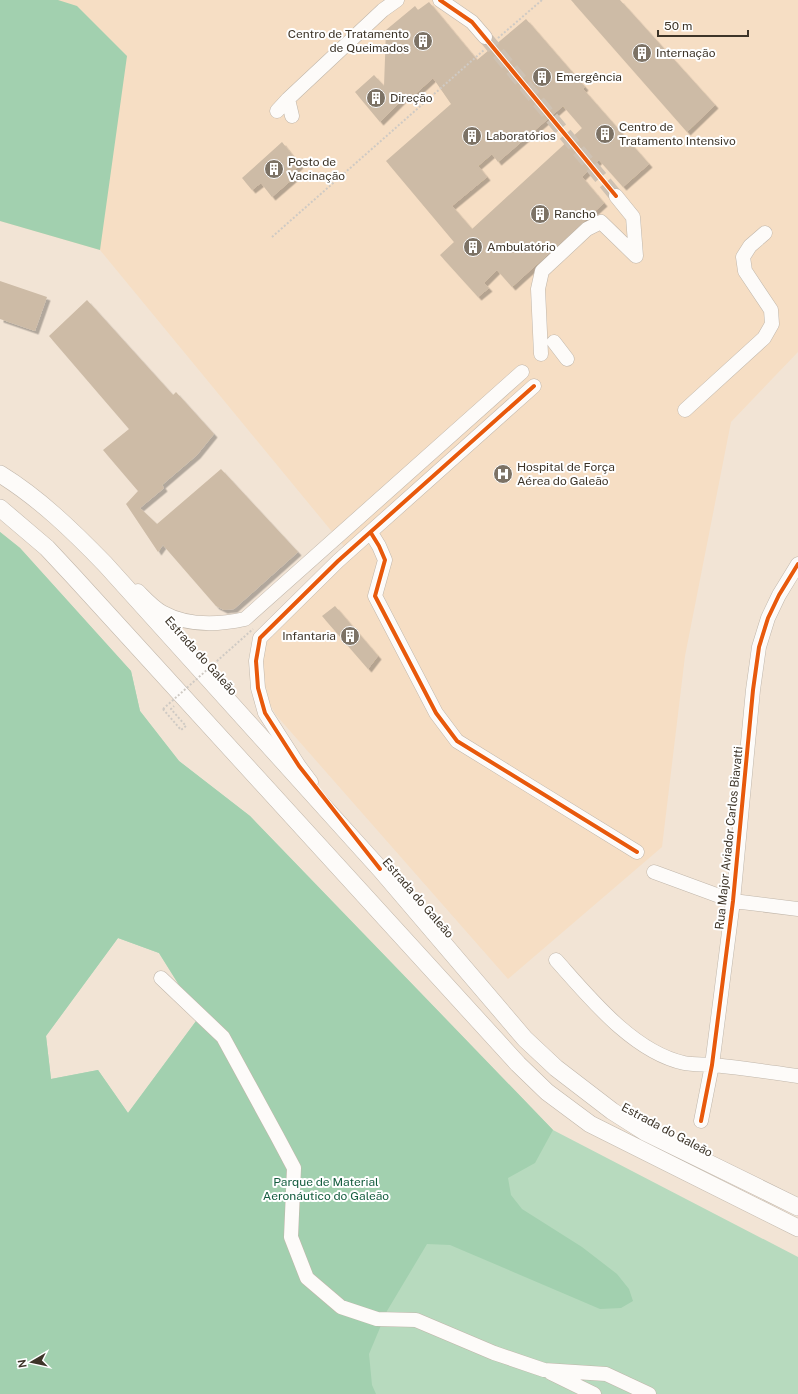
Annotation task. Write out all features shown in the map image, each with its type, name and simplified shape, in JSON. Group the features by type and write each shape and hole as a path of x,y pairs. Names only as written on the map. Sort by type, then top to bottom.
{"main road":[{"name":"Estrada do Galeão","path":"0,474 37,501 73,532 105,564 380,869 525,1038 556,1068 612,1111 645,1132 798,1207"},
{"path":"0,508 47,548 69,571 518,1064 547,1092 590,1124 614,1138 798,1228"}],"street":[{"path":"277,111 383,10 397,0"},
{"path":"440,0 472,22 489,42"},
{"path":"288,99 292,116"},
{"path":"541,354 538,289 542,271 587,229 601,222 636,256 633,217 616,196"},
{"path":"685,410 764,338 772,324 771,310 745,272 743,257 750,246 765,233"},
{"path":"554,342 567,359"},
{"path":"105,564 162,612 182,620 205,623 226,623 245,619 522,372"},
{"path":"380,869 299,766 265,713 258,688 256,660 260,638 338,561 534,386"},
{"path":"371,533 385,560 374,596 436,713 457,741 637,852"},
{"name":"Rua Major Aviador Carlos Biavatti","path":"701,1121 712,1064 734,901 753,690 759,647 768,618 779,595 798,564"},
{"path":"654,872 734,901 798,909"},
{"path":"556,960 587,995 612,1019 652,1051 684,1063 712,1064 798,1076"},
{"path":"162,978 223,1037 294,1168 291,1237 307,1278 341,1307 376,1319 416,1320 494,1353 544,1370 594,1394"},
{"path":"544,1370 606,1374 649,1394"}],"path":[{"path":"272,237 489,42 542,0"},
{"path":"171,709 186,726 181,730 163,709 253,629"}],"shaded area":[{"name":"Hospital de Força Aérea do Galeão","path":"0,0 798,0 798,352 731,422 685,656 662,847 508,979 276,715 263,692 261,664 266,640 352,556 100,250 0,221"}],"green space":[{"path":"0,0 58,0 77,6 127,56 100,250 0,221"},
{"name":"Parque de Material Aeronáutico do Galeão","path":"0,532 20,548 131,671 140,711 179,761 250,816 553,1130 798,1257 798,1394 0,1394","holes":["118,938 159,953 199,1017 128,1113 98,1070 51,1079 46,1036"]},
{"name":"Parque de Material Aeronáutico do Galeão","path":"0,532 20,548 131,671 140,711 179,761 250,816 553,1130 535,1163 508,1178 511,1195 522,1209 582,1247 617,1274 629,1289 633,1301 621,1308 600,1309 450,1245 427,1244 387,1311 369,1354 372,1385 376,1394 0,1394","holes":["118,938 159,953 199,1017 128,1113 98,1070 51,1079 46,1036"]}],"building":[{"name":"Internação","path":"571,0 620,0 715,105 687,132"},
{"path":"429,2 477,60 526,19 585,87 583,89 649,164 623,187 599,160 582,177 604,203 512,287 497,270 484,283 489,288 478,297 440,255 454,242 386,161 451,104 433,78 412,97 409,93 380,122 355,92 374,75 384,86 386,30 415,6 418,10","holes":["563,106 582,128 472,229 452,206 487,177 478,166 492,154 498,162"]},
{"name":"Posto de Vacinação","path":"282,142 300,165 291,173 295,177 272,197 261,183 252,190 242,178"},
{"path":"0,281 47,297 35,331 0,319"},
{"path":"87,300 173,395 176,392 214,434 197,455 162,485 164,488 140,508 157,524 221,469 298,552 234,609 224,610 216,606 163,545 158,552 126,504 138,491 103,450 129,429 49,336"},
{"name":"Infantaria","path":"335,606 378,656 368,669 322,616"}],"tunnel":[{"path":"485,37 616,196"}],"cycle path":[{"path":"440,0 472,22 616,196"},
{"path":"380,869 299,766 265,713 258,688 256,661 260,638 338,561 534,386"},
{"path":"371,533 385,560 375,596 436,713 457,741 637,852"},
{"path":"701,1121 712,1065 733,901 753,690 759,647 768,618 779,595 798,564"}],"place":[{"name":"Centro de Tratamento de Queimados","path":"423,41"},
{"name":"Internação","path":"642,53"},
{"name":"Emergência","path":"542,77"},
{"name":"Direção","path":"376,98"},
{"name":"Centro de Tratamento Intensivo","path":"605,134"},
{"name":"Laboratórios","path":"472,136"},
{"name":"Posto de Vacinação","path":"274,169"},
{"name":"Rancho","path":"540,214"},
{"name":"Ambulatório","path":"473,247"},
{"name":"Hospital de Força Aérea do Galeão","path":"503,474"},
{"name":"Infantaria","path":"350,636"}]}
